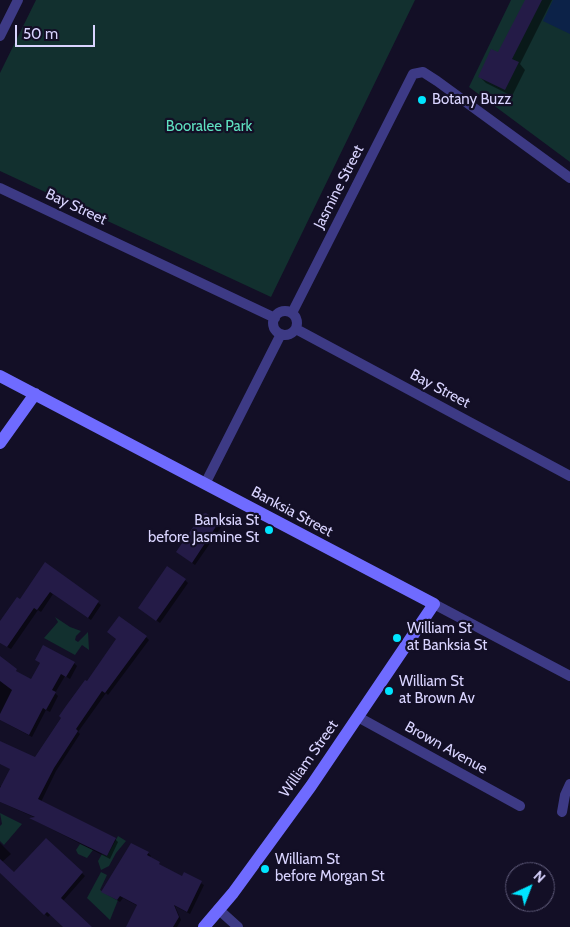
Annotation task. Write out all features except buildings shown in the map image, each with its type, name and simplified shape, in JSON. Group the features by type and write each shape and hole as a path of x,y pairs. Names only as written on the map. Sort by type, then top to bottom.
{"street":[{"path":"0,36 18,0"},
{"name":"Jasmine Street","path":"292,313 413,74 422,72 437,81 570,178"},
{"name":"Bay Street","path":"0,188 275,318"},
{"path":"284,311 292,313 297,320 296,329 289,334 281,334 275,327 275,318 284,311"},
{"name":"Bay Street","path":"296,329 570,476"},
{"path":"206,484 281,334"},
{"name":"Banksia Street","path":"0,376 570,676"},
{"path":"0,443 35,394"},
{"name":"William Street","path":"204,927 311,786 434,604"},
{"name":"Brown Avenue","path":"358,717 520,806"},
{"path":"562,812 565,795 570,784"},
{"path":"218,909 238,927"}],"green space":[{"name":"Booralee Park","path":"36,0 415,0 271,297 0,171 0,73"},
{"path":"511,0 570,0 570,162 469,87"},
{"path":"55,617 70,627 81,631 76,636 75,640 78,642 88,632 89,650 82,645 75,655 44,638 58,622"},
{"path":"0,813 22,824 4,845 0,841 0,826 2,824"},
{"path":"118,836 126,841 116,853 109,866 101,870 98,861 102,854 107,856"},
{"path":"80,844 93,850 87,858 78,854 76,850"},
{"path":"101,872 107,875 100,890 118,900 110,920 87,898"}],"water":[{"path":"553,0 570,0 570,34 543,21"}],"place":[{"name":"Botany Buzz","path":"422,100"},
{"name":"Banksia St before Jasmine St","path":"269,530"},
{"name":"William St at Banksia St","path":"397,638"},
{"name":"William St at Brown Av","path":"389,691"},
{"name":"William St before Morgan St","path":"265,869"}]}
